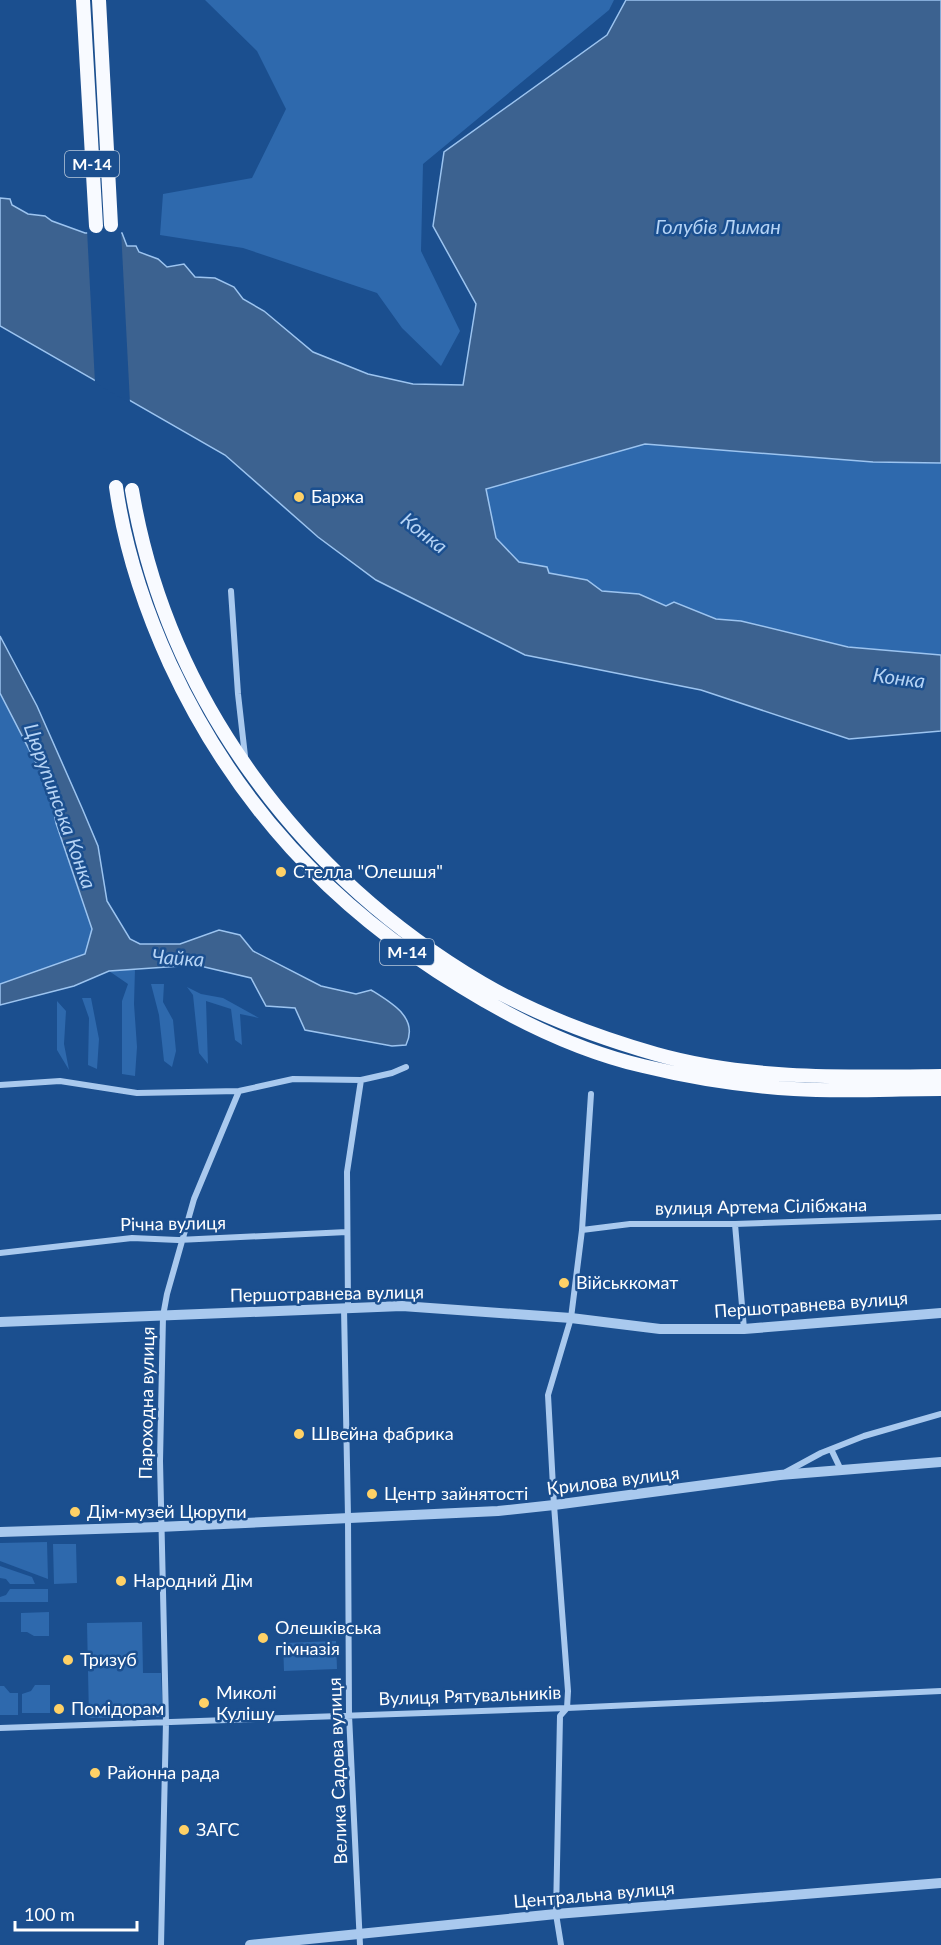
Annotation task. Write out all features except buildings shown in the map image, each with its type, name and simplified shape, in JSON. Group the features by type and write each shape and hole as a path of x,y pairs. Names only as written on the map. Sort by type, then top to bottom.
{"highway":[{"name":"М-14","path":"83,0 96,226"},
{"name":"М-14","path":"99,0 111,225"},
{"name":"М-14","path":"116,487 127,548 150,620 201,726 264,818 317,876 366,921 424,964 489,1004 551,1035 641,1066 742,1085 775,1088 941,1089"},
{"name":"М-14","path":"132,490 139,528 155,586 177,645 204,698 246,766 280,812 334,871 381,914 484,984 542,1013 656,1054 712,1066 766,1073 859,1077 941,1076"}],"street":[{"path":"231,591 238,694 246,766"},
{"path":"0,1085 60,1081 137,1093 239,1091 293,1079 361,1080 392,1073 406,1067"},
{"name":"Велика Садова вулиця","path":"360,1939 349,1715 346,1307 347,1172 361,1080"},
{"name":"Пароходна вулиця","path":"161,1945 166,1722 160,1461 163,1316 181,1240 194,1199 239,1091"},
{"path":"561,1945 556,1914 560,1716 567,1708 568,1691 548,1395 571,1318 582,1230 591,1094"},
{"name":"вулиця Артема Сілібжана","path":"582,1230 630,1224 735,1224 941,1217"},
{"path":"735,1224 744,1329"},
{"name":"Річна вулиця","path":"0,1253 132,1238 181,1240 347,1232"},
{"name":"Першотравнева вулиця","path":"0,1322 402,1306 571,1318 660,1329 744,1329 941,1313"},
{"path":"780,1475 831,1449 864,1436 941,1413"},
{"path":"831,1449 841,1471"},
{"name":"Крилова вулиця","path":"0,1532 163,1527 498,1511 554,1506 780,1475 941,1462"},
{"name":"Вулиця Рятувальників","path":"0,1728 567,1708 941,1691"},
{"name":"Центральна вулиця","path":"249,1945 360,1939 556,1914 941,1883"}],"shaded area":[{"path":"205,0 614,0 609,10 423,164 421,251 460,331 441,366 402,328 377,293 243,248 160,235 163,194 252,178 286,109 257,51"},
{"path":"941,150 941,655 848,647 741,621 716,619 674,602 666,607 639,594 602,591 587,580 549,573 547,567 519,562 495,538 448,439"},
{"path":"0,693 50,790 56,823 92,929 85,954 0,984"},
{"path":"135,969 134,1004 137,1047 135,1076 122,1074 122,1001 128,984 109,971"},
{"path":"109,971 74,986 0,1005 0,993"},
{"path":"151,984 164,984 163,1002 173,1020 176,1051 172,1067 164,1061 159,1015"},
{"path":"187,987 201,994 223,998 259,1018 240,1014 242,1045 235,1040 231,1009 206,1001 208,1064 199,1053 193,995"},
{"path":"82,998 91,998 99,1039 97,1069 88,1065 89,1018"},
{"path":"57,1001 66,1011 64,1044 69,1070 57,1050"},
{"path":"47,1542 48,1579 0,1561 0,1543"},
{"path":"53,1544 76,1544 77,1583 54,1584"},
{"path":"0,1566 32,1577 35,1584 10,1584 6,1579 0,1578"},
{"path":"10,1589 48,1589 48,1602 0,1602 0,1597 6,1595"},
{"path":"49,1612 49,1636 34,1636 21,1632 21,1613"},
{"path":"142,1622 143,1673 161,1673 163,1717 89,1718 87,1623"},
{"path":"336,1641 337,1669 284,1671 283,1643"},
{"path":"35,1685 50,1685 50,1713 22,1713 22,1694 31,1691"},
{"path":"0,1686 4,1686 10,1693 18,1693 18,1715 0,1715"}],"water":[{"name":"Голубів Лиман","path":"626,0 941,0 941,463 873,462 645,444 486,489 496,538 519,562 547,567 549,573 587,580 602,591 639,594 666,606 674,602 716,619 741,621 848,647 941,655 941,731 849,739 701,690 525,655 376,580 318,537 225,455 0,326 0,198 10,199 12,205 28,214 45,216 52,221 85,233 122,233 127,246 136,246 139,252 158,259 167,267 184,264 195,277 215,278 234,287 243,299 264,311 313,352 368,374 413,384 463,385 476,304 433,226 444,152 607,35"},
{"path":"0,636 37,706 82,808 98,846 107,901 130,939 140,944 180,944 219,930 240,935 253,951 321,986 356,994 371,990 387,1000 406,1019 409,1035 406,1045 392,1046 305,1030 295,1008 266,1006 251,978 196,965 109,971 74,986 0,1005 0,984 85,954 92,929 56,823 50,790 0,693"}],"pier":[{"path":"87,230 121,230 130,403 95,383"}],"place":[{"name":"Баржа","path":"299,497"},
{"name":"Стелла \"Олешшя\"","path":"281,872"},
{"name":"Військкомат","path":"564,1283"},
{"name":"Швейна фабрика","path":"299,1434"},
{"name":"Центр зайнятості","path":"372,1494"},
{"name":"Дім-музей Цюрупи","path":"75,1512"},
{"name":"Народний Дім","path":"121,1581"},
{"name":"Олешківська гімназія","path":"263,1638"},
{"name":"Тризуб","path":"68,1660"},
{"name":"Миколі Кулішу","path":"204,1703"},
{"name":"Помідорам","path":"59,1709"},
{"name":"Районна рада","path":"95,1773"},
{"name":"ЗАГС","path":"184,1830"}],"water label":[{"name":"Конка","path":"424,533"},
{"name":"Конка","path":"899,678"},
{"name":"Цюрупинська Конка","path":"60,806"},
{"name":"Чайка","path":"178,958"}]}
